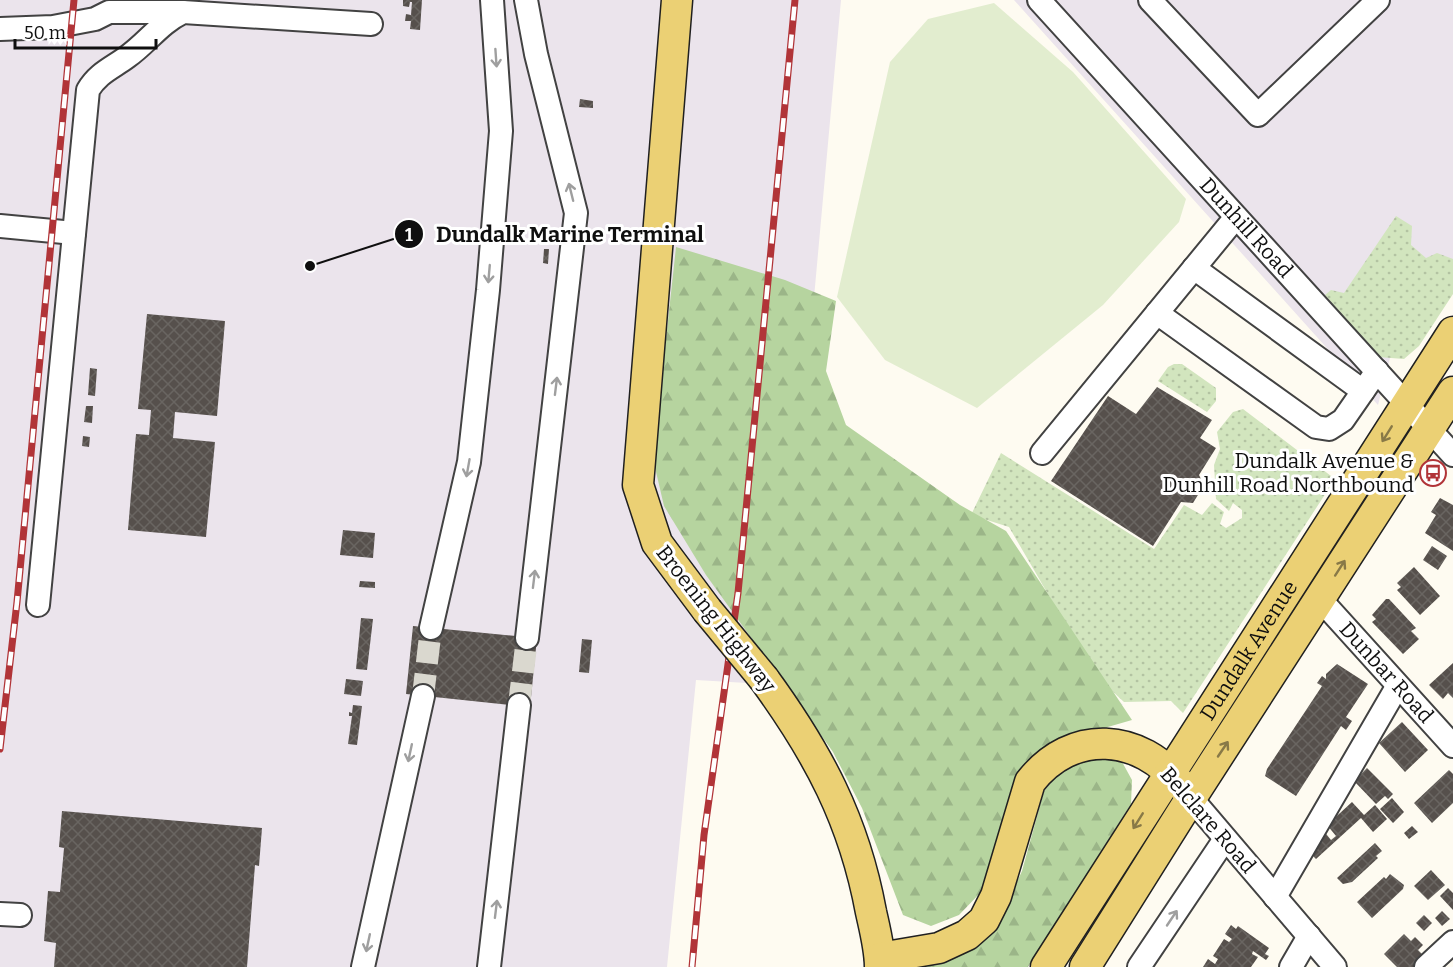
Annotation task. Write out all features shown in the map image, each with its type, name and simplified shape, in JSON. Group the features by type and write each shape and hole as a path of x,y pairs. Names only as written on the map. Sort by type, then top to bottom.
{"main road":[{"name":"Broening Highway","path":"677,0 638,484 657,543 707,610 764,679 816,756 839,802 867,889 880,962"},
{"name":"Dundalk Avenue","path":"1046,967 1453,332"},
{"name":"Dundalk Avenue","path":"1085,967 1191,798 1453,392"},
{"name":"Belclare Road","path":"880,962 939,948 967,935 984,920 996,896 1030,782 1041,768 1068,750 1114,742 1141,752 1170,771 1191,798"}],"street":[{"path":"526,0 536,54 576,213 527,638"},
{"name":"Dunhill Road","path":"1039,0 1453,455"},
{"path":"1150,0 1258,114 1378,0"},
{"path":"431,628 469,462 488,290 501,131 490,5"},
{"path":"0,29 53,27 95,19 108,6 371,24"},
{"path":"38,605 88,90 95,78 128,57 161,26 183,12"},
{"path":"1042,453 1236,216"},
{"path":"0,226 74,233"},
{"path":"1194,268 1363,391"},
{"path":"1157,313 1316,427 1329,429 1343,420 1377,371"},
{"name":"Dunbar Road","path":"1320,599 1397,687 1453,746"},
{"path":"1275,897 1397,687"},
{"path":"363,967 423,696"},
{"path":"489,967 519,705"},
{"name":"Belclare Road","path":"1191,798 1335,967"},
{"path":"1139,967 1225,839"},
{"path":"1291,967 1310,936"},
{"path":"1426,967 1453,942"}],"shaded area":[{"path":"0,0 841,0 803,419 1123,705 696,680 667,967 0,967"},
{"path":"1014,0 1453,0 1453,261 1390,358 1378,405"}],"green space":[{"path":"994,3 1073,72 1186,199 1179,222 1103,305 977,408 885,360 837,297 890,62 928,19"},
{"path":"1396,216 1412,226 1411,245 1426,258 1437,253 1453,259 1453,294 1419,346 1404,359 1378,357 1325,295 1331,290 1344,293"},
{"path":"676,247 785,280 836,301 826,371 846,425 960,505 1006,531 1132,720 1049,744 1033,761 984,889 959,915 931,926 903,915 862,808 833,752 706,575 664,506 653,459"},
{"path":"1182,364 1216,388 1216,401 1207,412 1158,381 1168,367"},
{"path":"1243,409 1335,479 1183,713 1171,701 1124,702 1095,675 1009,527 971,515 1001,453 1154,549 1184,505 1202,515 1212,503 1224,512 1220,524 1226,528 1242,518 1242,510 1233,503 1229,511 1216,499 1214,465 1220,449 1217,432 1233,412"},
{"path":"1092,754 1121,760 1132,780 1131,804 1028,967 921,967 1005,908 1022,871 1044,791 1062,770"}],"building":[{"path":"403,0 422,0 420,30 410,29 411,21 405,21 406,14 411,15 412,2 409,7 403,6"},
{"path":"580,99 593,101 593,108 579,107"},
{"path":"544,249 549,249 548,264 543,263"},
{"path":"147,314 225,321 217,416 175,412 173,438 215,442 206,537 128,530 136,434 149,435 151,410 138,409"},
{"path":"90,368 97,369 95,396 88,395"},
{"path":"1157,387 1212,420 1200,438 1216,448 1199,475 1204,485 1193,503 1181,502 1153,546 1051,481 1108,396 1136,414"},
{"path":"86,406 93,406 92,423 84,422"},
{"path":"83,436 90,437 89,447 82,446"},
{"path":"1440,498 1453,505 1453,551 1425,533 1436,515 1431,512"},
{"path":"343,530 375,533 373,558 340,555"},
{"path":"1432,546 1447,556 1438,570 1423,560"},
{"path":"1414,567 1440,596 1420,615 1397,590 1401,587 1397,583"},
{"path":"360,581 375,582 375,588 359,587"},
{"path":"1386,599 1389,599 1416,628 1411,631 1419,639 1403,654 1372,622 1376,619 1372,615"},
{"path":"361,618 373,619 367,670 356,669"},
{"path":"413,626 537,638 530,707 406,694"},
{"path":"582,639 592,640 589,673 579,672"},
{"path":"1453,663 1453,698 1448,693 1443,699 1429,685"},
{"path":"1337,664 1368,684 1346,717 1352,721 1346,730 1341,726 1296,796 1265,776 1267,769 1322,686 1317,683 1322,676 1326,679 1326,674"},
{"path":"346,679 363,681 361,696 344,694"},
{"path":"353,705 362,706 357,745 348,744 352,716 349,716 349,712 352,713"},
{"path":"1402,722 1428,750 1405,772 1379,743"},
{"path":"1367,768 1393,794 1388,799 1385,796 1376,804 1354,781"},
{"path":"1449,770 1453,774 1453,803 1432,823 1414,803"},
{"path":"1392,798 1404,812 1393,823 1380,809"},
{"path":"1352,802 1364,815 1375,805 1387,819 1373,832 1361,818 1316,859 1310,853 1323,830 1331,840 1336,836 1327,825"},
{"path":"62,811 262,828 259,866 255,865 247,967 54,967 56,943 44,941 48,891 60,892 64,848 59,847"},
{"path":"1412,826 1418,832 1409,839 1404,833"},
{"path":"1375,843 1382,851 1376,856 1378,858 1352,882 1343,884 1337,878"},
{"path":"1431,870 1445,885 1428,900 1414,886"},
{"path":"1390,874 1404,885 1403,889 1372,918 1357,902"},
{"path":"1448,888 1453,893 1453,910 1440,896"},
{"path":"1442,911 1450,919 1442,926 1435,918"},
{"path":"1424,915 1432,923 1424,931 1416,923"},
{"path":"1231,925 1236,929 1238,926 1269,948 1265,954 1269,956 1266,960 1253,951 1252,954 1258,957 1251,967 1203,967 1208,959 1215,964 1218,959 1213,956 1224,939 1229,942 1232,939 1225,934"},
{"path":"1404,934 1411,941 1415,937 1423,945 1418,950 1424,956 1413,967 1397,967 1384,954"}],"tunnel":[{"path":"423,696 431,628"},
{"path":"519,705 527,638"}],"railway":[{"path":"0,749 17,602 74,0"},
{"path":"692,967 704,835 738,593 795,0"}],"place":[{"name":"Dundalk Marine Terminal","path":"310,266"},
{"name":"Dundalk Avenue & Dunhill Road Northbound","path":"1433,473"}]}
